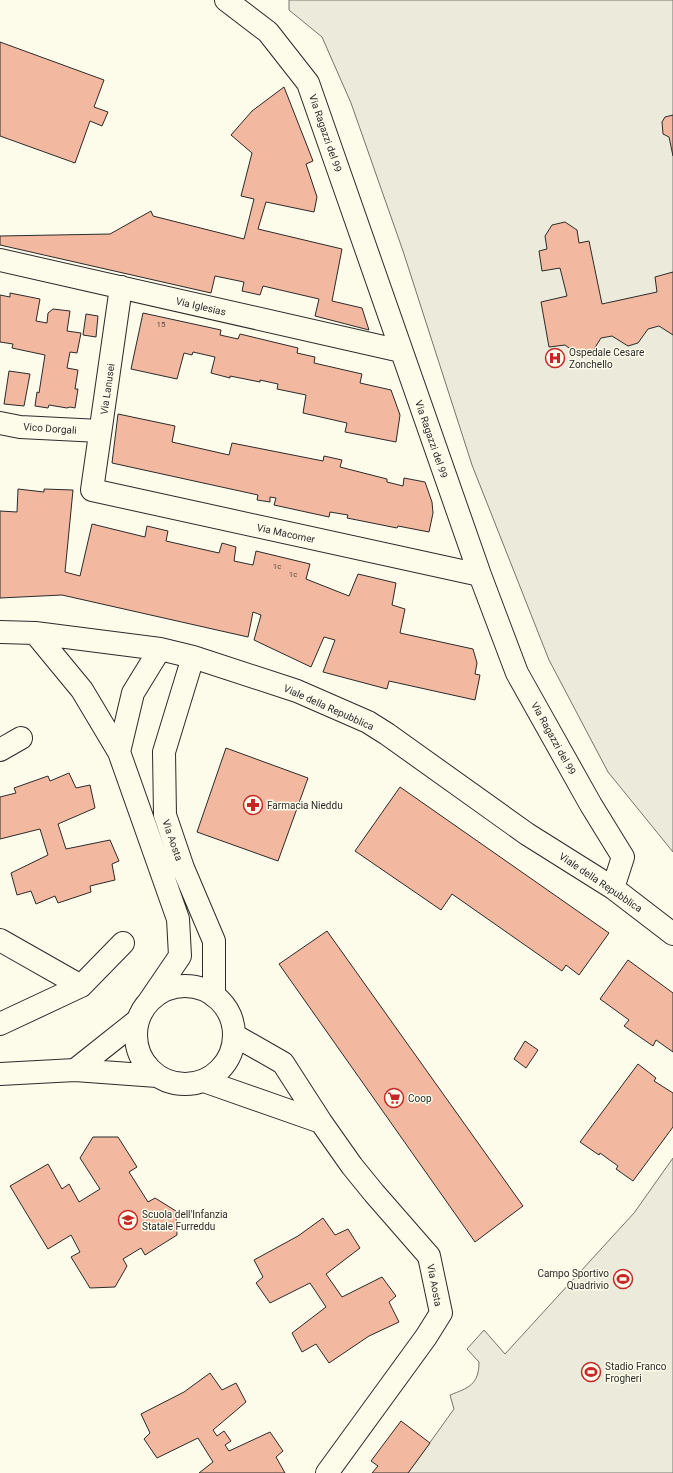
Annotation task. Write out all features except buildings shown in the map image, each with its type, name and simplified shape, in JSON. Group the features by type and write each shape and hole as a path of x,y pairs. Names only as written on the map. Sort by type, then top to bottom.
{"street":[{"name":"Via Ragazzi del 99","path":"226,0 268,32 308,83 480,575 517,672 591,805 623,858 613,888"},
{"name":"Via Iglesias","path":"0,260 401,352"},
{"name":"Via Lanusei","path":"92,490 121,287"},
{"name":"Vico Dorgali","path":"0,424 20,427 100,432"},
{"name":"Via Macomer","path":"92,490 480,575"},
{"name":"Viale della Repubblica","path":"0,632 35,633 160,649 193,657 297,691 368,722 527,834 613,888 673,934"},
{"name":"Via Aosta","path":"35,633 78,686 119,752 178,919 180,956 143,1011"},
{"path":"119,752 132,693 160,649"},
{"name":"Via Aosta","path":"193,657 164,752 165,815 183,868 214,941 214,996"},
{"path":"0,750 21,738"},
{"path":"0,940 81,986"},
{"path":"0,1024 81,986 123,943"},
{"path":"75,1070 143,1011 160,993 180,987 201,989 214,996 225,1007 232,1020 234,1035 232,1050 226,1062 216,1073 204,1081 188,1085 172,1083 158,1076 146,1065 138,1051 136,1035 143,1011"},
{"name":"Via Aosta","path":"234,1035 283,1063 321,1122 369,1187 429,1256 441,1313 426,1337 327,1473"},
{"path":"0,1074 75,1070 158,1076"},
{"path":"204,1081 321,1122"}],"shaded area":[{"name":"Ospedale Cesare Zonchello","path":"289,0 673,0 673,852 608,772 549,660 472,465 403,251 351,103 322,37 289,10"},
{"name":"Stadio Franco Frogheri","path":"673,1158 673,1473 408,1473 454,1409 450,1395 467,1388 475,1381 479,1362 467,1349 484,1330 505,1354 634,1213"}],"place":[{"name":"Ospedale Cesare Zonchello","path":"555,358"},
{"name":"Farmacia Nieddu","path":"253,805"},
{"name":"Coop","path":"394,1098"},
{"name":"Scuola dell'Infanzia Statale Furreddu","path":"128,1220"},
{"name":"Campo Sportivo Quadrivio","path":"623,1279"},
{"name":"Stadio Franco Frogheri","path":"591,1372"}]}
